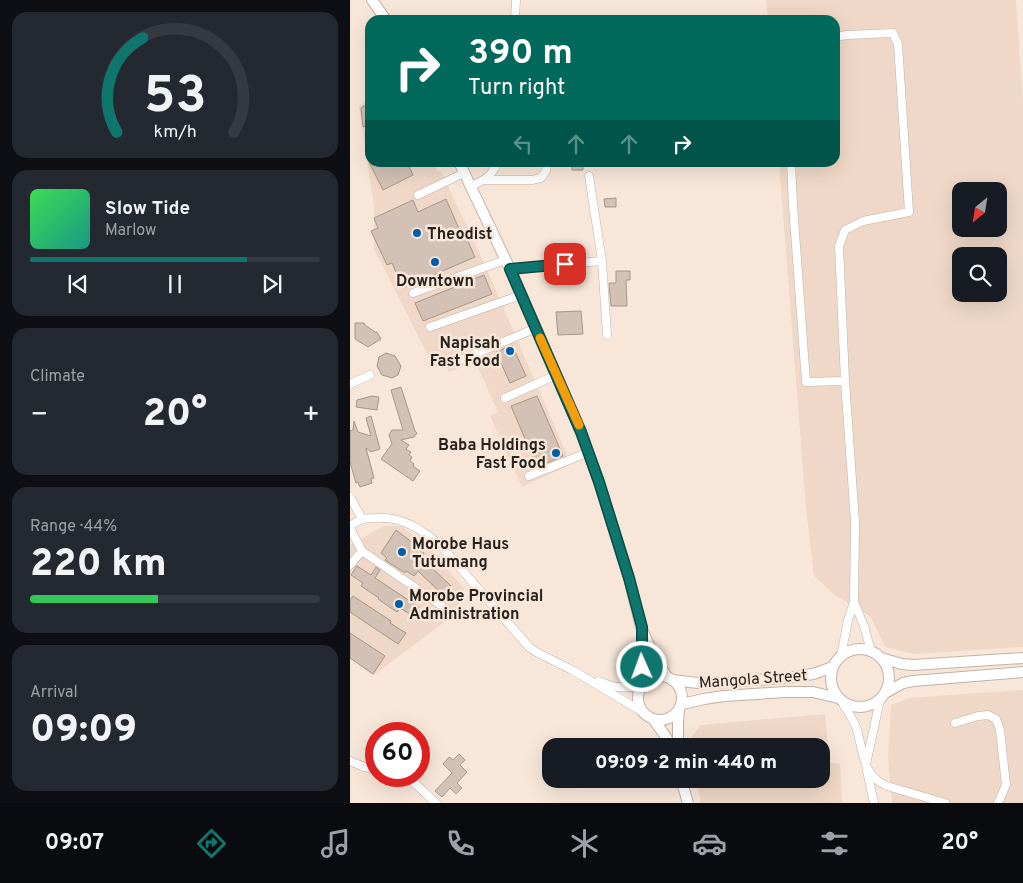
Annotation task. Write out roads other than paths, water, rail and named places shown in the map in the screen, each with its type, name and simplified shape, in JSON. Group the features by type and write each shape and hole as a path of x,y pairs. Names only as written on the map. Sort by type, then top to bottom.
{"main road":[{"path":"372,0 382,15"},
{"path":"461,167 508,265 589,452 629,578 642,627 655,659 682,693 678,738"},
{"path":"642,627 643,685"},
{"path":"882,696 888,686 889,679 888,671 880,658 871,652 863,650 847,652 840,656 830,675 833,691 840,700 849,706 857,707 873,704 903,683 1023,672"},
{"path":"880,658 913,665 1023,658"},
{"name":"Mangola Street","path":"669,678 698,683 714,683 813,674 833,667"},
{"path":"666,738 653,719 643,712 638,699 639,692 648,680 661,676 669,678"},
{"name":"Mangola Street","path":"680,707 704,699 724,696 785,692 813,692 840,700"},
{"path":"653,719 670,718 680,707"},
{"path":"684,788 688,803"}],"street":[{"path":"515,15 516,0"},
{"path":"840,36 893,33 898,44 909,212 863,221 845,230 839,246 855,522 854,602 840,656"},
{"path":"470,186 484,180 492,174 496,167"},
{"path":"484,180 532,180 541,178 546,167"},
{"path":"791,167 806,382 846,381"},
{"path":"418,195 464,173"},
{"path":"590,176 602,260 607,335"},
{"path":"413,293 508,265 602,260"},
{"path":"430,328 521,295"},
{"path":"459,361 536,328"},
{"path":"350,384 370,375"},
{"path":"505,398 556,376"},
{"path":"529,476 589,452"},
{"path":"350,497 362,519"},
{"path":"442,606 362,551 350,527 362,519 384,517 402,521 420,530 442,547 529,647 643,712"},
{"path":"350,565 362,551"},
{"path":"854,602 864,626 871,652"},
{"path":"572,670 617,688 643,685"},
{"path":"882,696 867,767 873,777 883,785 945,803"},
{"path":"840,700 857,730 874,803"},
{"path":"955,723 988,715 996,719 1000,730 1006,785 998,803"},
{"path":"350,760 365,767"},
{"path":"419,787 436,803"}],"place":[{"name":"Theodist","path":"417,233"},
{"name":"Downtown","path":"435,262"},
{"name":"Napisah Fast Food","path":"510,351"},
{"name":"Baba Holdings Fast Food","path":"556,453"},
{"name":"Morobe Haus Tutumang","path":"402,552"},
{"name":"Morobe Provincial Administration","path":"399,604"}]}
